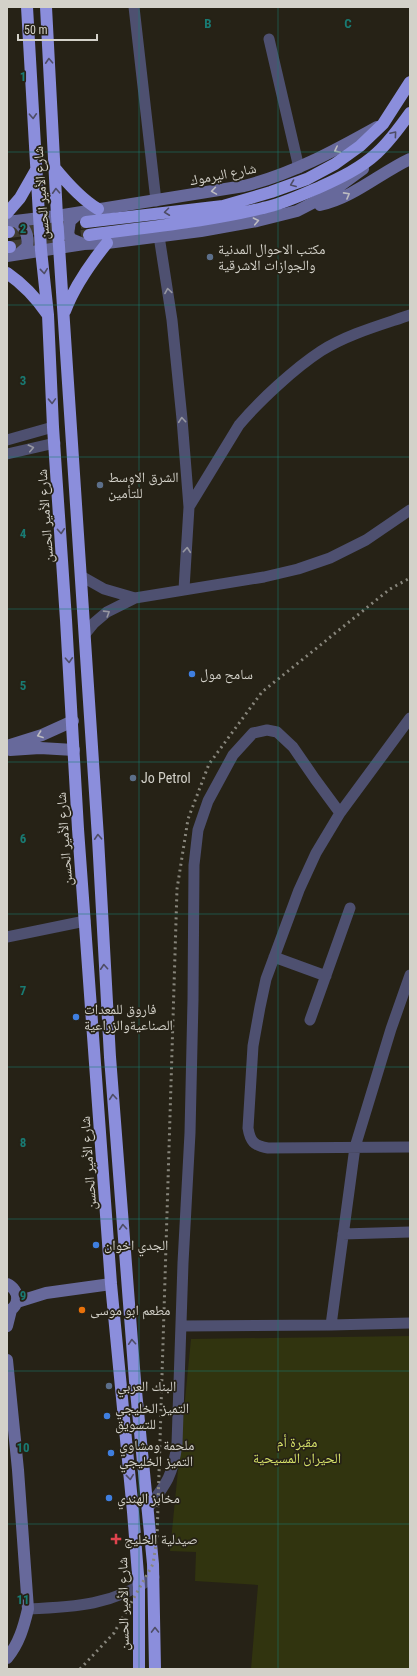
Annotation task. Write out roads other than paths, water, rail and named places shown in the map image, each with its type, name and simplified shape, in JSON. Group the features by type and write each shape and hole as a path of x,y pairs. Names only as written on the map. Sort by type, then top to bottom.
{"highway":[{"name":"شارع الأمير الحسن","path":"27,7 41,250 48,315 53,428 84,921 111,1284 139,1587 139,1669"},
{"name":"شارع الأمير الحسن","path":"46,7 54,167 85,634 110,1057 135,1381 154,1577 155,1669"},
{"name":"شارع اليرموك","path":"82,217 223,206 271,192 307,179 335,164 360,146 383,124 410,82"},
{"path":"86,240 230,215 264,208 293,199 330,183 355,169 376,154 394,135 410,114"},
{"path":"54,167 72,188 91,205 98,209"},
{"path":"7,213 22,194 36,169"},
{"path":"64,314 77,284 86,269 107,243"},
{"path":"7,274 20,283 40,303 48,315"}],"street":[{"path":"134,7 156,201"},
{"path":"269,39 299,168"},
{"name":"شارع اليرموك","path":"10,227 39,218 57,216 82,217 98,209 156,201 244,186 264,181 299,168 348,144 383,124"},
{"path":"297,211 326,196 361,172 376,154"},
{"path":"82,217 70,221 68,234 71,239 107,243 257,221 324,205 342,198 388,170 410,159"},
{"path":"10,227 26,231 28,239 26,247 11,251"},
{"path":"159,236 172,320 189,508 184,589"},
{"path":"11,251 60,248 86,240"},
{"path":"189,508 239,425 248,414 303,365 322,350 348,338 410,315"},
{"path":"7,440 53,428"},
{"path":"7,454 55,443"},
{"path":"85,634 94,623 107,612 135,598 264,577 298,569 330,558 366,540 410,510"},
{"path":"81,576 104,589 135,598"},
{"path":"410,718 340,813 316,853 299,890 266,979 253,1046 248,1109 249,1135 258,1146 268,1148 410,1147"},
{"path":"7,746 42,735 72,721"},
{"path":"148,1508 168,1480 174,1462 176,1444 191,1078 194,866 198,830 203,813 216,784 233,755 253,733 267,730 277,732 293,747 315,780 340,813"},
{"path":"7,750 40,748 74,750"},
{"path":"310,1020 350,908"},
{"path":"7,937 84,921"},
{"path":"274,957 326,976"},
{"path":"331,1325 355,1147 391,1029 410,976"},
{"path":"343,1234 410,1232"},
{"path":"10,1284 46,1292"},
{"path":"7,1326 17,1294 10,1284"},
{"path":"12,1308 46,1292 111,1284"},
{"path":"181,1326 410,1323"},
{"path":"7,1360 21,1501 28,1609 20,1634 7,1658"},
{"path":"28,1609 99,1602 139,1587 154,1577"}],"tunnel":[{"path":"9,232 86,222"},
{"path":"10,247 89,235"}],"railway":[{"path":"80,1669 114,1633 153,1564 157,1538 177,889 188,819 209,764 262,692 390,589 410,578"}],"place":[{"name":"مكتب الاحوال المدنية والجوازات الاشرقية","path":"210,257"},
{"name":"الشرق الاوسط للتأمين","path":"100,485"},
{"name":"سامح مول","path":"192,674"},
{"name":"Jo Petrol","path":"133,778"},
{"name":"فاروق للمعدات الصناعيةوالزراعية","path":"76,1017"},
{"name":"الجدي اخوان","path":"96,1245"},
{"name":"مطعم ابو موسى","path":"82,1310"},
{"name":"البنك العربي","path":"109,1386"},
{"name":"التميز الخليجي للتسويق","path":"107,1416"},
{"name":"ملحمة ومشاوي التميز الخليجي","path":"111,1453"},
{"name":"مخابز الهندي","path":"109,1498"},
{"name":"صيدلية الخليج","path":"116,1539"}],"park label":[{"name":"مقبرة أم الحيران المسيحية","path":"297,1450"}]}
